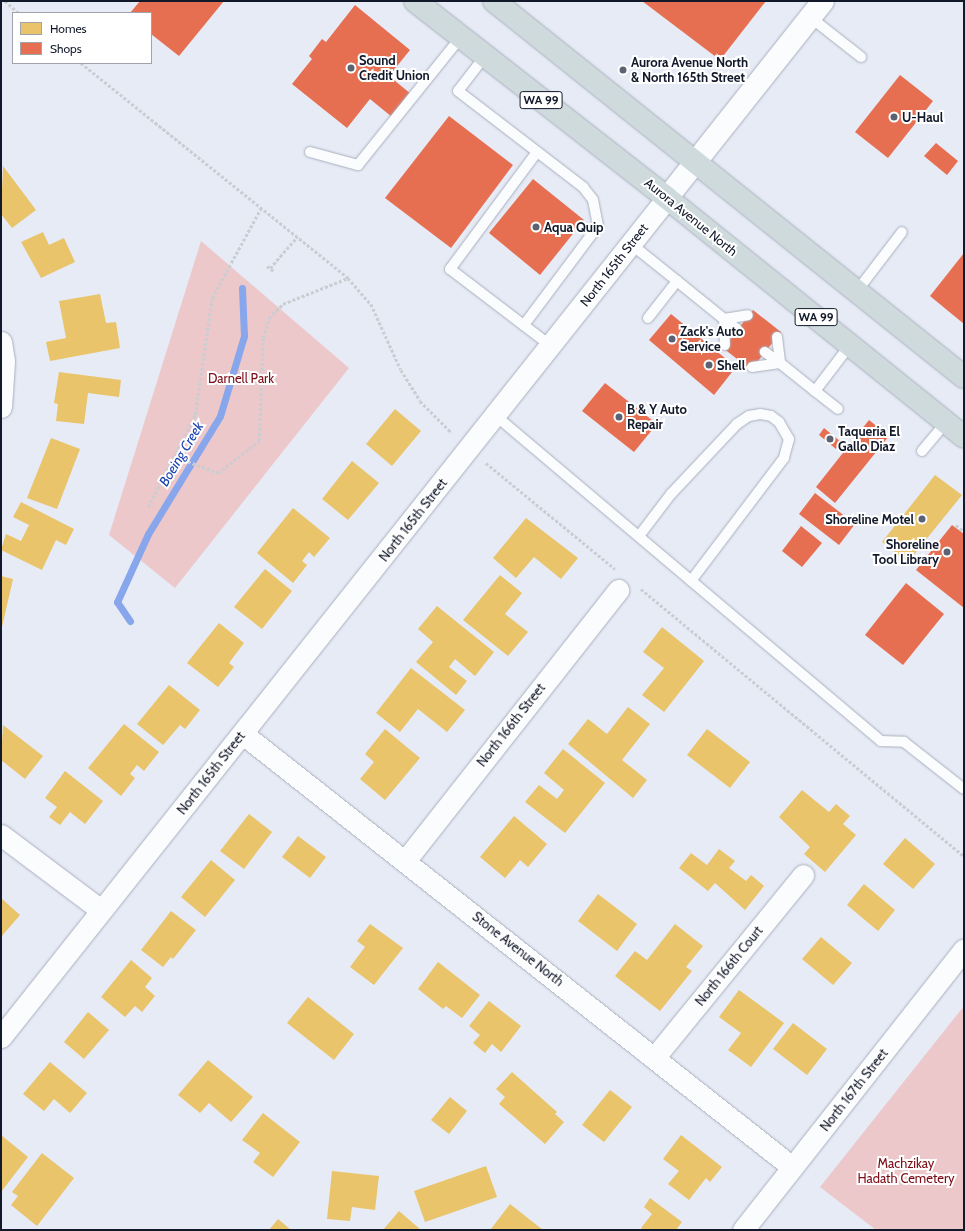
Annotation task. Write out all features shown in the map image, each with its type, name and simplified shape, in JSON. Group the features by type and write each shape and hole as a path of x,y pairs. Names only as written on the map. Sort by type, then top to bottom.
{"highway":[{"name":"Aurora Avenue North","path":"415,1 667,198 964,437"},
{"path":"494,1 964,377"}],"street":[{"name":"North 165th Street","path":"1,1037 496,416 816,9"},
{"path":"1,342 4,361 1,407"},
{"name":"North 166th Street","path":"405,861 625,583"},
{"name":"Stone Avenue North","path":"243,734 792,1167"},
{"path":"1,835 101,910"},
{"name":"North 166th Court","path":"654,1058 803,875"},
{"name":"North 167th Street","path":"743,1230 964,949"}],"lane":[{"path":"816,9 861,57"},
{"path":"310,152 358,165 461,37"},
{"path":"485,56 458,91 583,187 593,200 598,226 524,325"},
{"path":"537,152 450,269 551,346"},
{"path":"857,291 902,232"},
{"path":"631,244 737,329"},
{"path":"648,318 677,281"},
{"path":"724,318 748,315"},
{"path":"724,318 725,345"},
{"path":"777,337 780,363"},
{"path":"815,391 850,345"},
{"path":"765,352 838,409"},
{"path":"752,367 780,363"},
{"path":"638,536 671,494 738,424 748,416 760,414 771,416 779,422 789,439 784,458 691,580"},
{"path":"496,416 881,741 904,742 964,789"},
{"path":"922,451 946,422"}],"path":[{"path":"5,1 18,12"},
{"path":"82,64 348,278 371,304 401,370 420,401 457,437"},
{"path":"148,507 195,415 212,298 261,208"},
{"path":"270,268 297,237"},
{"path":"267,266 274,271"},
{"path":"174,456 201,469 218,474 259,441 263,338 269,318 284,304 348,278"},
{"path":"483,460 625,583 964,856"},
{"path":"956,525 964,531"}],"green space":[{"name":"Darnell Park","path":"201,241 349,368 175,588 109,535"},
{"name":"Machzikay Hadath Cemetery","path":"964,1006 964,1230 876,1230 820,1187"}],"building: Homes":[{"path":"3,166 36,210 12,228 1,214"},
{"path":"43,232 49,245 64,238 75,262 41,278 21,242"},
{"path":"100,294 106,323 116,322 120,348 50,361 46,342 66,338 59,301"},
{"path":"59,372 121,380 119,397 88,393 84,424 56,421 58,404 54,403"},
{"path":"395,409 421,431 392,466 366,444"},
{"path":"51,438 80,449 57,509 27,498"},
{"path":"352,461 379,483 348,520 322,499"},
{"name":"Shoreline Motel","path":"935,475 962,495 908,562 882,542"},
{"path":"21,502 74,529 66,545 56,540 42,570 1,550 6,534 21,541 29,525 13,517"},
{"path":"293,508 330,538 314,557 309,552 302,561 307,565 293,583 257,553"},
{"path":"526,518 578,558 561,579 534,557 516,578 493,558"},
{"path":"265,569 292,591 262,629 234,607"},
{"path":"500,575 522,593 505,614 528,632 508,656 463,620"},
{"path":"1,576 13,579 2,627 1,627"},
{"path":"437,606 494,652 475,676 455,659 449,667 467,681 456,695 416,662 433,642 418,629"},
{"path":"219,623 244,643 229,663 234,667 218,687 187,663"},
{"path":"662,627 704,661 664,712 642,695 664,668 643,652"},
{"path":"411,668 465,710 447,732 418,709 400,732 376,713"},
{"path":"169,685 200,710 185,729 180,725 163,745 137,724"},
{"path":"628,707 650,724 622,760 647,780 633,798 568,744 588,719 607,734"},
{"path":"124,724 159,752 144,771 137,765 130,774 135,778 121,796 88,768"},
{"path":"3,725 43,756 25,779 1,760"},
{"path":"385,729 420,758 385,800 360,779 374,762 365,754"},
{"path":"707,729 750,762 730,788 687,755"},
{"path":"563,749 605,783 565,833 525,802 539,785 557,799 564,790 544,773"},
{"path":"65,771 103,801 85,824 70,812 60,825 49,817 57,807 45,798"},
{"path":"802,790 829,812 836,804 850,816 843,824 856,835 825,872 804,854 810,847 779,817"},
{"path":"249,814 272,832 244,869 220,851"},
{"path":"514,816 547,844 528,867 520,860 505,878 480,857"},
{"path":"298,836 326,857 310,878 282,857"},
{"path":"905,838 935,864 913,889 883,864"},
{"path":"719,849 735,861 729,868 746,881 751,875 764,886 745,910 715,883 708,891 679,868 691,853 707,865"},
{"path":"211,860 235,880 205,917 181,897"},
{"path":"864,884 895,910 878,931 847,905"},
{"path":"598,894 637,924 617,951 578,921"},
{"path":"1,898 20,915 1,937"},
{"path":"171,911 196,930 173,959 171,957 163,967 141,950"},
{"path":"370,924 403,948 374,985 350,967 365,947 357,941"},
{"path":"675,924 703,946 686,967 692,971 660,1011 615,976 635,951 647,960"},
{"path":"821,937 852,963 833,985 802,959"},
{"path":"131,960 152,978 145,987 155,996 142,1012 135,1006 125,1017 101,997"},
{"path":"438,962 480,995 462,1018 446,1006 443,1009 418,989"},
{"path":"739,990 784,1023 751,1067 728,1050 741,1033 719,1017"},
{"path":"308,997 354,1034 334,1060 287,1023"},
{"path":"489,1001 521,1026 501,1052 492,1044 485,1053 473,1043 480,1035 469,1026"},
{"path":"88,1012 109,1030 84,1059 64,1042"},
{"path":"793,1023 827,1049 807,1075 773,1049"},
{"path":"208,1060 253,1097 231,1122 209,1103 200,1113 178,1095"},
{"path":"50,1062 87,1093 70,1113 54,1099 44,1111 23,1094"},
{"path":"512,1072 557,1112 555,1114 564,1122 545,1144 499,1104 505,1097 496,1089"},
{"path":"610,1090 632,1107 604,1142 582,1125"},
{"path":"450,1097 467,1111 449,1134 431,1120"},
{"path":"263,1113 300,1142 273,1177 253,1162 260,1153 242,1140"},
{"path":"1,1135 28,1157 1,1192"},
{"path":"681,1135 722,1167 710,1182 706,1178 689,1200 668,1184 679,1171 663,1159"},
{"path":"42,1153 74,1178 37,1226 11,1205 18,1196 12,1192"},
{"path":"486,1166 497,1197 425,1222 414,1191"},
{"path":"332,1171 379,1176 375,1210 352,1207 350,1221 327,1219"},
{"path":"650,1198 682,1222 676,1230 644,1230 641,1228 652,1214 644,1207"},
{"path":"510,1204 543,1230 491,1229"},
{"path":"399,1211 421,1230 383,1230"},
{"path":"278,1219 291,1230 269,1230"}],"building: Shops":[{"path":"140,1 224,1 179,56 152,35 152,12 131,12"},
{"path":"642,1 766,1 720,60"},
{"name":"Sound Credit Union","path":"355,5 410,50 389,76 411,94 392,117 370,99 347,128 292,84 312,59 309,56 322,39 326,42"},
{"name":"U-Haul","path":"900,75 933,101 888,158 855,132"},
{"path":"449,116 513,165 451,248 385,198"},
{"path":"936,143 958,161 947,175 924,156"},
{"name":"Aqua Quip","path":"533,179 584,220 540,275 489,233"},
{"path":"964,253 964,324 930,296"},
{"name":"Shell","path":"753,310 781,332 751,370 723,348"},
{"path":"671,314 736,367 714,395 649,340"},
{"name":"B & Y Auto Repair","path":"605,383 657,424 634,452 582,411"},
{"path":"869,420 889,436 835,503 816,487"},
{"name":"Taqueria El Gallo Diaz","path":"824,428 841,442 836,449 819,435"},
{"path":"815,493 855,524 839,545 799,514"},
{"name":"Shoreline Tool Library","path":"952,525 964,534 964,608 916,570"},
{"path":"801,526 822,543 802,567 782,551"},
{"path":"906,583 944,614 903,665 865,635"}],"waterway":[{"name":"Boeing Creek","path":"130,621 117,602 148,534 220,416 244,336 242,288"}],"place":[{"name":"Sound Credit Union","path":"351,68"},
{"name":"Aurora Avenue North & North 165th Street","path":"623,70"},
{"name":"U-Haul","path":"894,117"},
{"name":"Aqua Quip","path":"536,227"},
{"name":"Zack's Auto Service","path":"672,339"},
{"name":"Shell","path":"709,365"},
{"name":"B & Y Auto Repair","path":"619,417"},
{"name":"Taqueria El Gallo Diaz","path":"830,439"},
{"name":"Shoreline Motel","path":"922,519"},
{"name":"Shoreline Tool Library","path":"947,552"}]}
